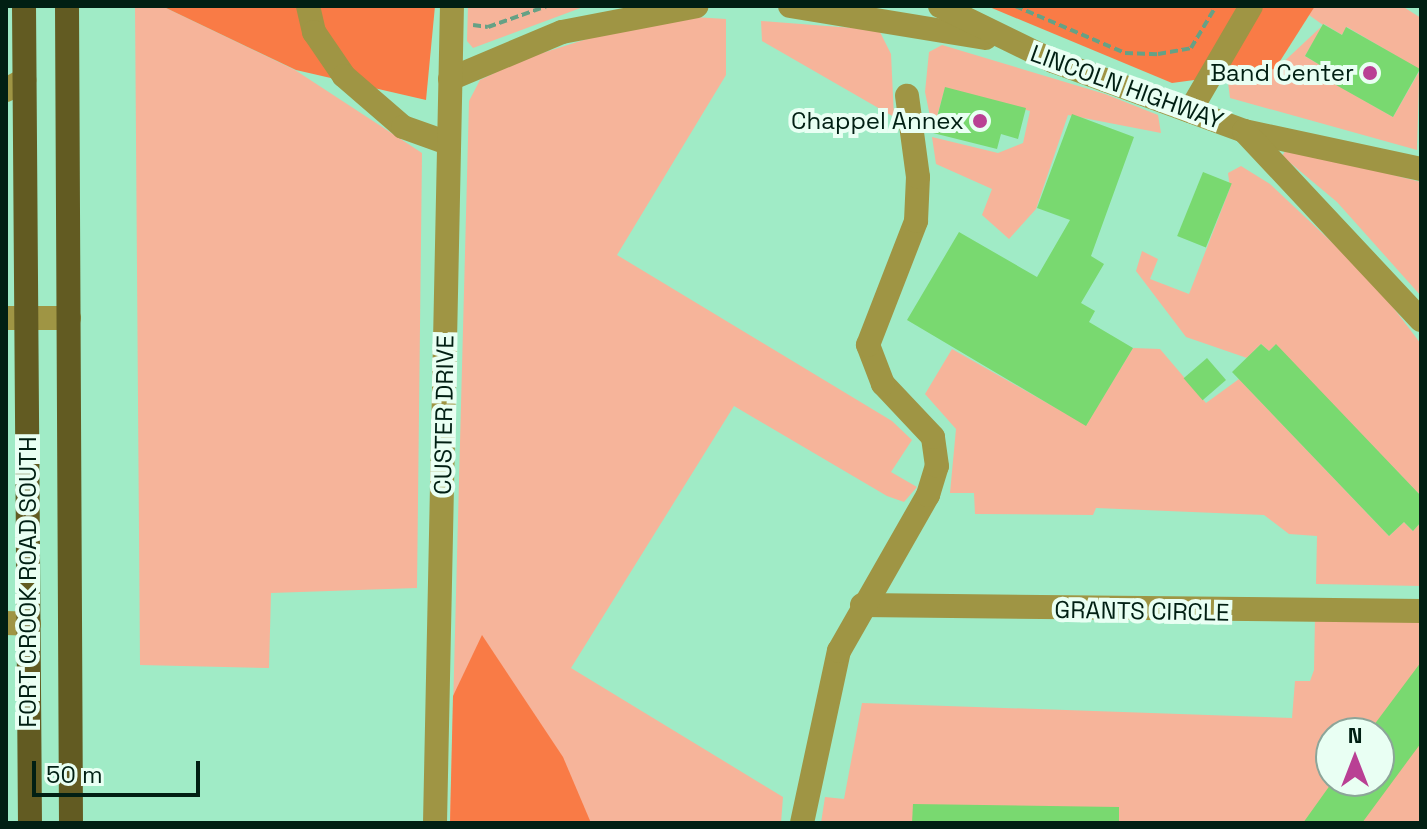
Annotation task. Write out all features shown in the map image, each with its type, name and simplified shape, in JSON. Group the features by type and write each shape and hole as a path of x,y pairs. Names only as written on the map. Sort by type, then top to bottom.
{"main road":[{"name":"FORT CROOK ROAD SOUTH","path":"24,6 15,85 17,623 30,823"},
{"name":"FORT CROOK ROAD SOUTH","path":"67,6 71,823"}],"street":[{"path":"308,6 314,32 344,76 403,127 448,143"},
{"path":"450,79 562,32 697,6"},
{"name":"LINCOLN HIGHWAY","path":"790,6 1010,43"},
{"name":"LINCOLN HIGHWAY","path":"940,6 1010,43 1244,131 1421,169"},
{"path":"1190,111 1251,6"},
{"name":"CUSTER DRIVE","path":"435,823 452,16"},
{"path":"802,823 830,679 862,605 928,495 937,466 933,437 883,384 868,345 916,221 918,177 907,96"},
{"name":"LINCOLN HIGHWAY","path":"1244,131 1421,320"},
{"path":"16,318 69,318"},
{"name":"GRANTS CIRCLE","path":"862,605 1421,611"}],"path":[{"path":"452,16 488,27 547,6"},
{"path":"1015,6 1125,53 1158,54 1191,48 1216,6"}],"shaded area":[{"path":"135,6 162,6 295,70 422,153 417,588 271,593 269,668 140,665"},
{"path":"162,6 435,6 426,100 296,70"},
{"path":"468,6 586,6 473,48 467,41"},
{"path":"987,6 1315,6 1275,69 1172,83"},
{"path":"1314,6 1402,6 1421,18 1419,70 1347,27 1342,35 1324,24 1305,56 1325,68 1321,76 1393,117 1419,71 1417,150 1230,98 1227,75 1276,69 1323,25 1309,15"},
{"path":"694,17 726,19 726,75 617,255 892,421 912,440 891,472 917,487 904,502 887,496 734,406 571,668 783,797 781,823 450,823 469,101 480,80 523,59 622,28"},
{"path":"761,21 879,30 891,54 894,117 762,41"},
{"path":"942,45 1105,94 1158,115 1161,133 1068,115 1036,209 1009,239 982,215 992,189 936,164 932,137 998,153 1023,143 1030,111 945,88 933,131 925,92 929,52"},
{"path":"1287,148 1421,182 1421,296 1337,202 1282,156"},
{"path":"1241,166 1270,184 1373,281 1421,344 1421,496 1275,345 1269,351 1261,344 1247,358 1186,337 1136,271 1142,251 1158,259 1150,279 1189,294 1230,188 1228,173"},
{"path":"1133,348 1160,349 1206,403 1239,379 1389,536 1404,522 1413,531 1421,522 1421,586 1316,584 1317,536 1289,534 1264,515 1096,508 1093,515 975,514 974,493 950,493 956,429 925,394 952,349 1086,425"},
{"path":"1315,617 1421,618 1421,823 821,823 825,797 844,799 862,703 1292,718 1295,681 1310,681 1314,670"},
{"path":"482,635 563,757 591,823 450,823 453,696"}],"building":[{"name":"Band Center","path":"1323,24 1342,35 1346,27 1420,69 1393,117 1320,76 1325,68 1305,56"},
{"name":"Chappel Annex","path":"945,87 1026,108 1018,139 1001,134 997,149 933,133"},
{"path":"1072,114 1134,137 1091,256 1104,264 1081,303 1095,311 1089,322 1133,348 1086,426 907,320 959,232 1037,277 1070,220 1037,208"},
{"path":"1203,172 1232,184 1206,248 1177,236"},
{"path":"1261,344 1269,351 1276,344 1421,496 1421,522 1413,531 1404,522 1389,536 1232,372"},
{"path":"1207,358 1226,380 1203,400 1184,378"},
{"path":"1421,662 1421,743 1395,778 1395,717 1380,717"},
{"path":"1322,797 1381,797 1362,823 1303,823"},
{"path":"913,804 1119,807 1119,823 912,823"}],"place":[{"name":"Band Center","path":"1370,73"},
{"name":"Chappel Annex","path":"980,121"}]}
